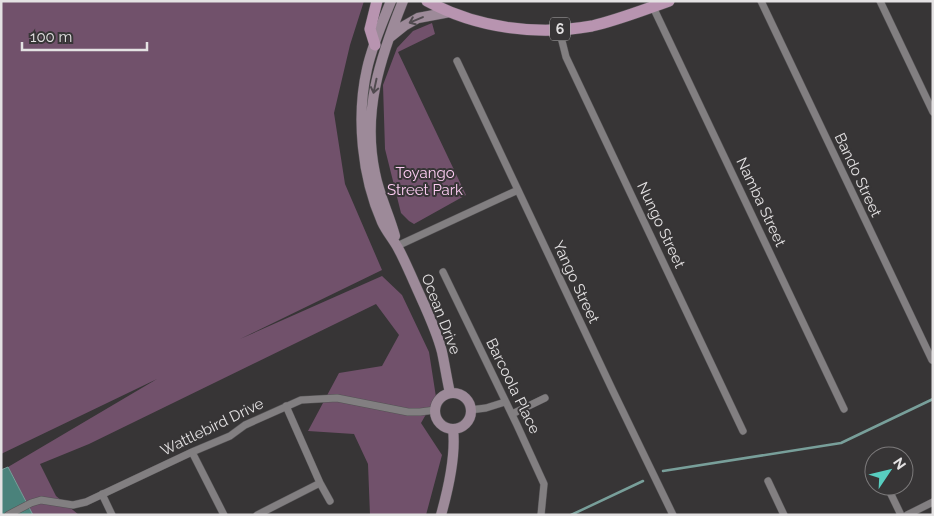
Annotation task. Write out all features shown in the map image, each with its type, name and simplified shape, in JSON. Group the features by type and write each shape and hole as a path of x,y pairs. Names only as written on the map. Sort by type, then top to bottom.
{"main road":[{"path":"374,44 370,30 376,1"},
{"name":"6","path":"427,1 467,18 497,26 524,29 559,29 592,26 669,1"}],"street":[{"name":"Ocean Drive","path":"391,1 374,44 367,69 362,100 363,149 372,193 378,210 383,223 397,246 432,325 442,352 450,393"},
{"name":"Ocean Drive","path":"397,246 379,190 370,135 372,100 376,80 388,39 403,1"},
{"name":"Bando Street","path":"761,1 932,360"},
{"path":"880,1 933,112"},
{"name":"Namba Street","path":"653,7 844,409"},
{"path":"388,39 418,18 450,12"},
{"name":"Nungo Street","path":"559,29 566,57 743,431"},
{"name":"Yango Street","path":"457,61 672,515"},
{"path":"397,246 518,190"},
{"name":"Barcoola Place","path":"443,272 544,484 541,514"},
{"path":"456,394 466,400 469,405 470,416 458,428 447,428 442,425 436,416 435,410 436,404 444,395 456,394"},
{"name":"Wattlebird Drive","path":"8,515 41,500 73,505 86,502 230,436 246,425 301,400 337,398 408,412 435,410"},
{"path":"512,414 545,398"},
{"path":"470,410 486,408 505,402"},
{"path":"286,406 320,483 330,501"},
{"path":"441,515 448,492 454,439 453,429"},
{"path":"192,452 224,515"},
{"path":"768,481 784,515"},
{"path":"256,515 320,483"},
{"path":"102,494 112,515"},
{"path":"892,496 901,515"},
{"path":"907,515 933,502"}],"green space":[{"path":"1,1 364,1 350,45 334,113 345,184 382,270 240,339 382,276 402,295 429,352 436,397 421,423 442,455 426,515 370,515 368,464 354,434 308,431 339,373 382,366 399,335 376,304 89,444 40,464 56,496 79,515 33,515 8,467 157,379 1,454"},
{"name":"Toyango Street Park","path":"432,23 435,34 398,52 466,195 414,224 401,213 385,149 383,85 397,48 413,31"}],"shaded area":[{"path":"8,467 33,515 1,515 1,470"}],"waterway":[{"path":"663,471 841,443 933,399"},
{"path":"571,515 643,481"}]}
